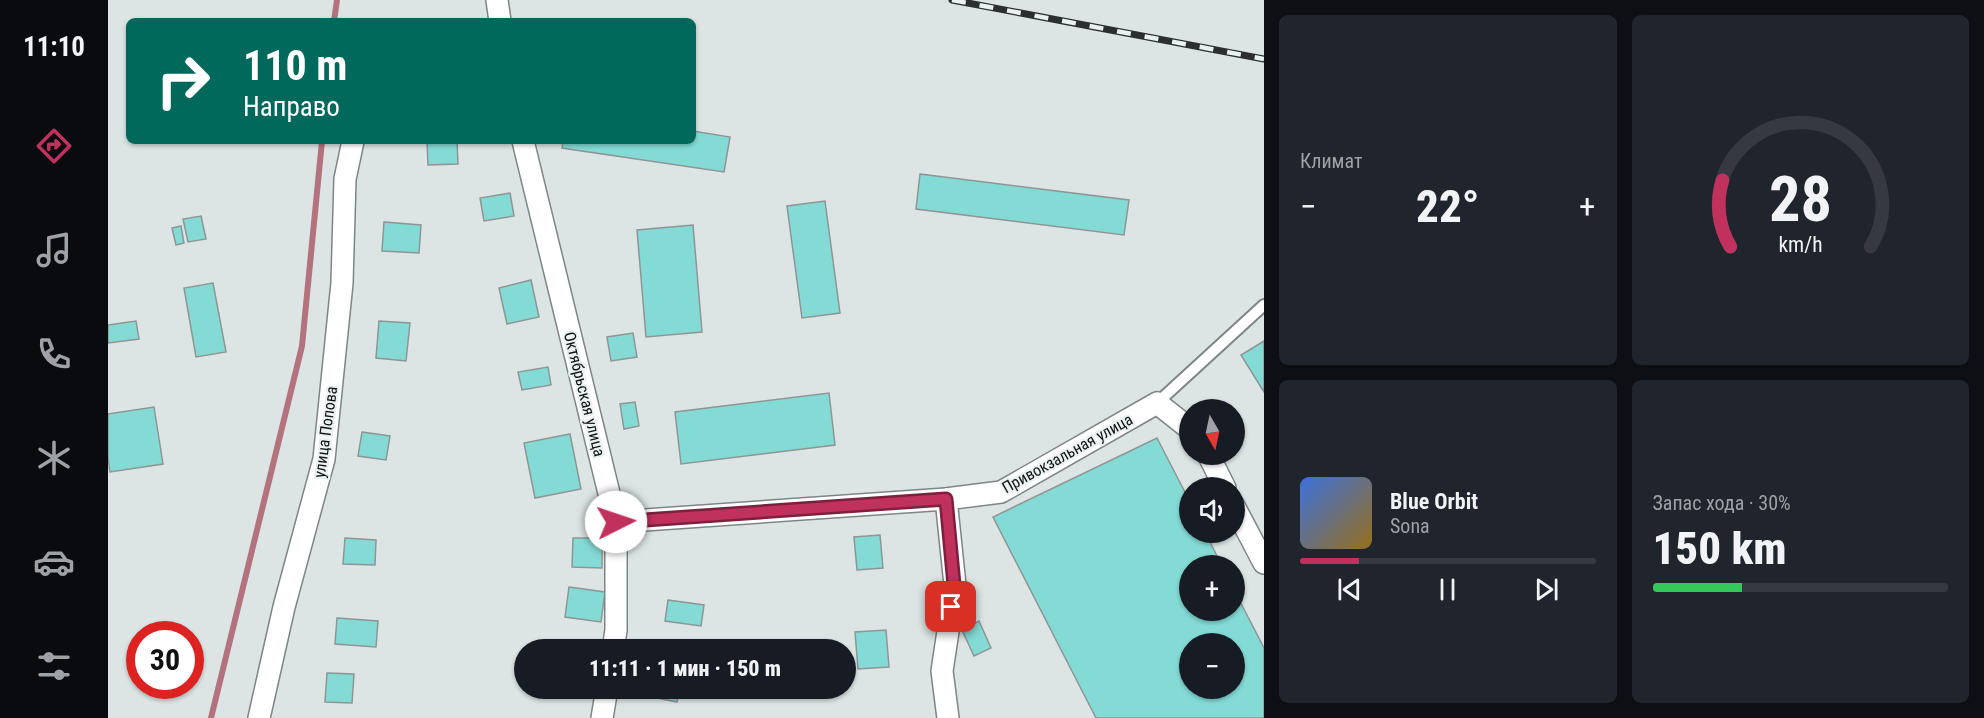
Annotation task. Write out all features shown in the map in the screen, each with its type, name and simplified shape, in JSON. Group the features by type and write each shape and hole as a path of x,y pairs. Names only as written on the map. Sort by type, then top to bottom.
{"street":[{"path":"497,0 500,18"},
{"name":"улица Попова","path":"260,718 284,608 324,459 342,283 345,179 352,144"},
{"name":"Октябрьская улица","path":"524,144 616,522 615,639"},
{"path":"1156,403 1179,421"},
{"name":"Привокзальная улица","path":"616,522 946,499 1001,492 1156,403"},
{"path":"946,499 954,585 942,671 948,718"},
{"path":"1245,527 1264,563"},
{"path":"602,718 605,699"}],"lane":[{"path":"1156,403 1264,305"}],"building":[{"path":"696,131 730,137 724,172 562,148 563,144 696,144"},
{"path":"427,144 457,144 458,164 428,165"},
{"path":"920,174 1129,200 1124,235 916,209"},
{"path":"510,193 514,216 484,221 480,198"},
{"path":"825,201 840,313 802,318 787,206"},
{"path":"201,216 206,239 188,242 183,219"},
{"path":"384,222 421,225 419,253 382,251"},
{"path":"693,225 702,332 646,337 637,230"},
{"path":"181,226 184,243 176,245 172,228"},
{"path":"531,280 539,317 507,324 499,288"},
{"path":"213,283 226,352 196,357 184,288"},
{"path":"136,321 139,339 108,343 108,325"},
{"path":"379,321 410,323 406,361 376,358"},
{"path":"633,333 637,357 611,361 607,337"},
{"path":"1264,341 1264,392 1241,355"},
{"path":"548,367 551,385 522,390 518,372"},
{"path":"829,393 835,445 681,464 675,412"},
{"path":"635,402 639,426 624,429 620,404"},
{"path":"154,407 163,464 110,472 108,414"},
{"path":"362,432 390,436 386,460 358,456"},
{"path":"570,434 581,489 535,498 524,443"},
{"path":"1157,438 1179,481 1179,543 1210,543 1216,555 1179,555 1179,621 1245,621 1245,611 1264,648 1264,718 1096,718 993,517"},
{"path":"880,535 883,568 857,570 854,537"},
{"path":"345,538 376,540 375,565 343,564"},
{"path":"573,538 602,538 602,568 572,567"},
{"path":"569,587 605,592 601,622 565,617"},
{"path":"668,600 704,605 701,626 665,621"},
{"path":"337,618 378,621 376,647 335,644"},
{"path":"979,621 991,648 974,656 962,630"},
{"path":"886,630 889,667 858,669 855,632"},
{"path":"327,673 354,674 352,703 325,702"},
{"path":"662,699 678,699 677,702"}],"waterway":[{"path":"334,18 337,0"},
{"path":"211,718 302,346 322,144"}],"railway":[{"path":"952,0 1264,59"}],"route":[{"path":"616,522 946,499 954,585 951,607"}]}
